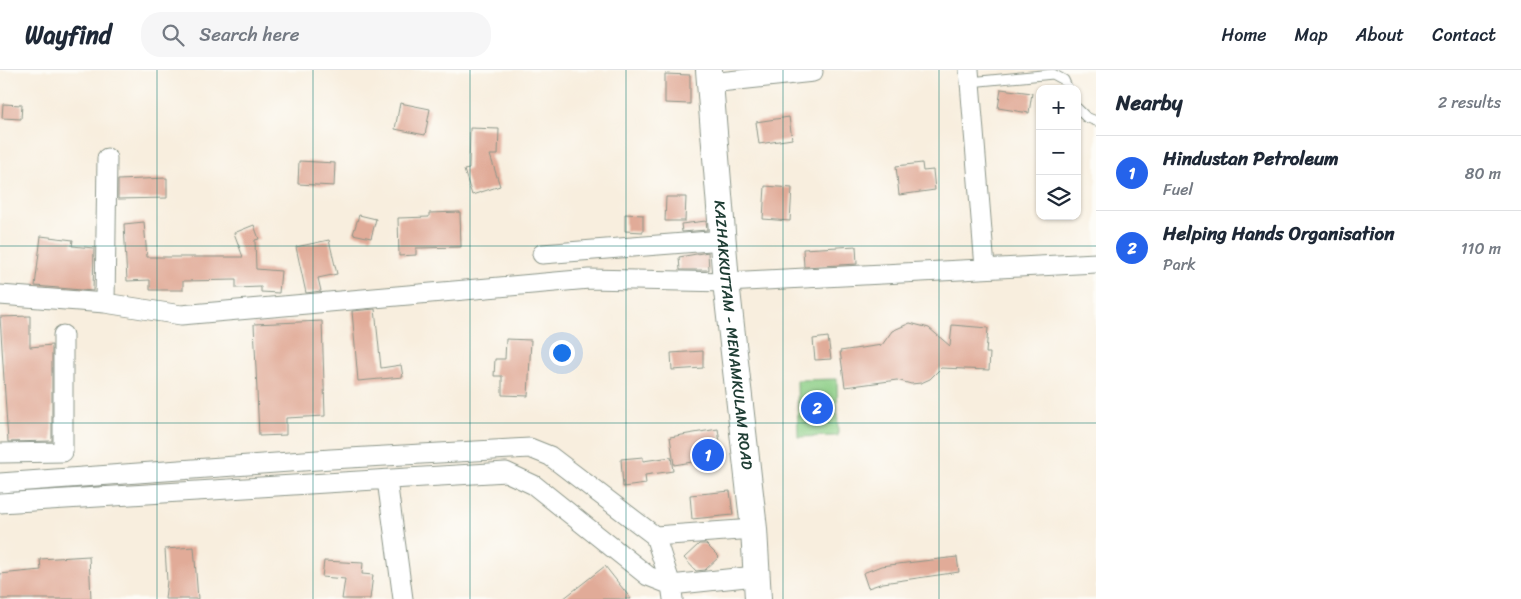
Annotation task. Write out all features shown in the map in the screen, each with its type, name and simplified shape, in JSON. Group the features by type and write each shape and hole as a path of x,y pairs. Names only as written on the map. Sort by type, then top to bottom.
{"main road":[{"name":"KAZHAKKUTTAM - MENAMKULAM ROAD","path":"710,76 726,282 754,529 756,588"}],"street":[{"path":"710,76 812,72"},
{"path":"970,76 985,268"},
{"path":"105,304 107,158"},
{"path":"542,254 723,240"},
{"path":"0,295 105,304 181,315 589,279 726,282 1096,263"},
{"path":"0,453 63,452 63,335"},
{"path":"0,483 331,459 530,448 550,456 655,536 672,592"},
{"path":"331,459 334,483"},
{"path":"0,503 506,472 534,485 648,576 672,592 756,588"},
{"path":"387,480 403,599"},
{"path":"655,536 754,529"}],"lane":[{"path":"970,76 1053,74 1064,80 1066,85"},
{"path":"1081,112 1086,117 1096,121"}],"green space":[{"path":"837,379 838,436 798,437 797,380"}],"building":[{"path":"665,74 690,75 690,104 665,103"},
{"path":"1001,89 1032,93 1029,113 998,108"},
{"path":"400,103 430,109 425,135 395,129"},
{"path":"3,104 22,105 21,119 2,118"},
{"path":"789,117 792,139 759,144 756,122"},
{"path":"470,128 499,129 498,155 490,155 500,186 472,195 464,170 469,169"},
{"path":"299,161 335,163 334,186 298,184"},
{"path":"922,163 923,171 933,170 935,190 899,195 896,166"},
{"path":"167,178 167,198 118,199 118,180"},
{"path":"765,186 792,188 790,221 763,219"},
{"path":"666,197 686,197 685,221 665,221"},
{"path":"460,212 461,247 416,248 416,255 399,256 398,218 429,217 429,213"},
{"path":"625,214 643,215 643,232 625,231"},
{"path":"359,215 376,219 371,238 353,234"},
{"path":"706,221 707,230 682,232 681,224"},
{"path":"144,222 147,257 243,257 234,233 254,225 259,239 255,240 256,269 281,271 279,293 261,292 261,287 236,288 236,280 183,281 183,290 150,290 150,280 127,281 124,224"},
{"path":"41,236 73,240 72,246 94,248 93,291 35,286"},
{"path":"329,240 337,274 318,278 321,291 306,293 296,247"},
{"path":"856,246 857,264 804,267 803,249"},
{"path":"708,252 709,270 680,270 679,257"},
{"path":"375,309 381,368 401,365 403,377 358,381 352,311"},
{"path":"30,316 30,347 52,345 52,441 8,442 0,317"},
{"path":"322,321 325,416 286,418 286,435 259,436 254,324"},
{"path":"910,323 929,328 950,346 952,325 988,328 986,353 990,353 989,370 941,368 930,379 921,383 911,384 897,380 845,387 840,351 882,345 892,331"},
{"path":"828,337 831,359 815,360 813,339"},
{"path":"506,339 531,340 528,396 502,395 502,376 494,376 495,359 505,359"},
{"path":"703,351 703,368 672,370 671,353"},
{"path":"718,429 722,457 674,465 670,437"},
{"path":"643,457 643,461 671,457 673,471 645,475 646,484 623,487 621,459"},
{"path":"730,491 733,515 692,519 690,495"},
{"path":"699,544 706,544 719,557 705,570 696,571 684,558"},
{"path":"194,547 198,599 165,599 167,581 165,549"},
{"path":"89,556 91,599 0,599 0,574 41,570 40,559"},
{"path":"957,557 959,572 883,583 868,588 863,573 881,566"},
{"path":"324,561 363,563 362,574 373,575 370,599 342,599 345,579 322,577"},
{"path":"605,566 631,599 563,599"}],"place":[{"name":"Helping Hands Organisation","path":"817,408"},
{"name":"Hindustan Petroleum","path":"708,455"}]}
